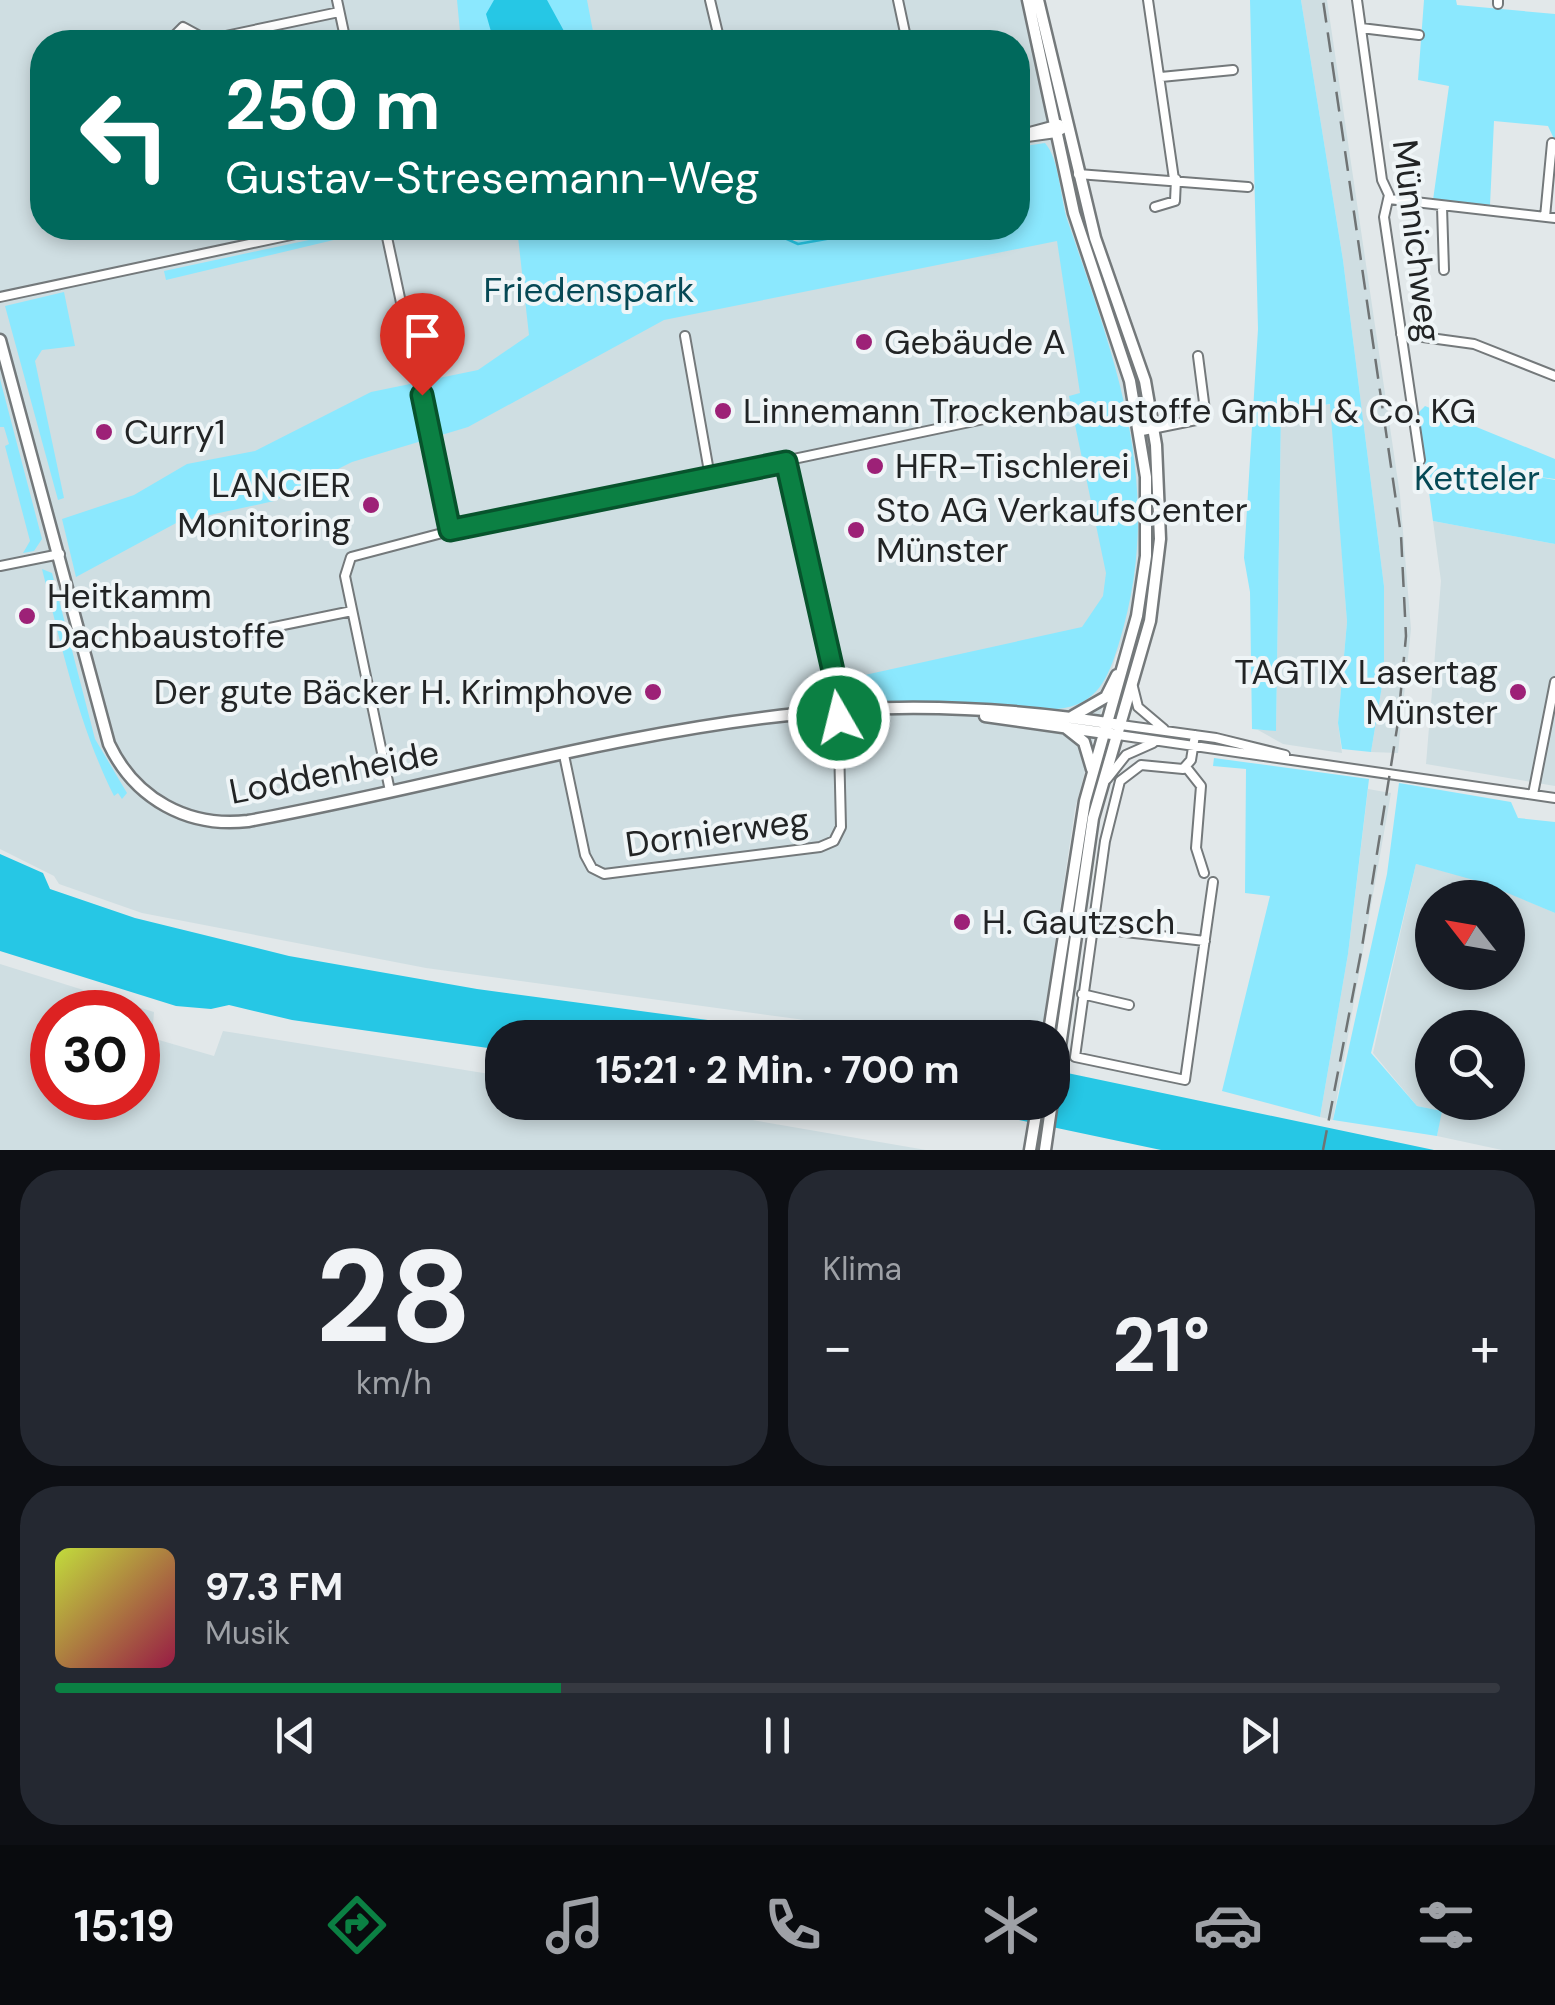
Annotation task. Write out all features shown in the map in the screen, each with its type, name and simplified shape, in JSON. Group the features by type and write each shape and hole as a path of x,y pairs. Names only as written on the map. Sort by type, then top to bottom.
{"main road":[{"path":"1028,0 1080,237 1148,430 1146,546 1132,640 1100,792 1045,1150"},
{"path":"1038,0 1094,238 1145,382 1160,539 1150,620 1134,682 1091,780 1074,860 1051,1020"},
{"name":"Loddenheide","path":"0,340 109,744 125,771 157,802 198,820 234,823 742,721 838,710 953,710 1113,729"},
{"path":"1091,780 1090,755 1066,722 1106,697 1132,640"},
{"path":"1030,1150 1035,1120"}],"street":[{"path":"337,0 344,30"},
{"path":"710,0 717,30"},
{"path":"898,0 904,30"},
{"path":"1148,0 1175,179 1175,200 1155,207"},
{"name":"Münnichweg","path":"1356,0 1388,200 1384,218 1420,460"},
{"path":"254,30 340,12"},
{"path":"1361,28 1419,36"},
{"path":"1161,77 1233,70"},
{"path":"1030,133 1068,126"},
{"path":"1544,217 1552,143"},
{"path":"1078,174 1248,187"},
{"path":"1388,200 1555,218"},
{"path":"1442,207 1444,270"},
{"path":"0,298 268,240"},
{"path":"388,240 450,530"},
{"path":"1401,334 1474,344 1555,376"},
{"path":"685,336 710,477"},
{"path":"1148,430 1206,418 1198,356"},
{"path":"390,791 344,568 351,557 450,530 1008,414 1024,420"},
{"path":"786,462 838,710"},
{"path":"0,566 60,554"},
{"path":"210,640 352,611"},
{"path":"1134,682 1138,708 1168,732"},
{"path":"1534,794 1555,682"},
{"name":"Dornierweg","path":"564,755 586,855 592,868 604,874 820,847 834,841 840,827 838,710"},
{"path":"1113,729 1196,735 1289,757"},
{"path":"1113,729 1162,742 1289,757 1555,798"},
{"path":"1186,767 1196,735"},
{"path":"1100,792 1126,755 1144,744 1162,742"},
{"path":"1186,767 1176,770 1145,764 1122,777 1100,863 1075,1057 1186,1080 1214,882"},
{"path":"1186,767 1201,786 1196,848 1204,873"},
{"path":"1090,928 1205,941"},
{"path":"1082,994 1130,1005"}],"shaded area":[{"path":"0,0 1024,0 1071,213 1127,378 1143,477 1143,538 1134,618 1116,655 1075,809 1044,1020 804,1020 426,968 142,913 59,884 54,876 0,849"},
{"path":"494,0 547,0 563,30 491,30 486,14"},
{"path":"1301,0 1327,0 1400,495 1411,629 1398,753 1371,752 1384,674 1384,586 1343,260"},
{"path":"1331,404 1347,622 1338,723 1342,753 1283,744 1258,730 1276,730 1281,412"},
{"path":"1433,521 1555,544 1555,786 1426,764 1441,581"},
{"path":"1368,789 1391,793 1333,1120 1320,1117 1348,954"},
{"path":"0,854 43,873 50,889 135,918 289,956 477,989 708,1020 485,1020 485,1048 292,1020 229,1005 211,1009 176,1006 160,1001 160,990 125,990 0,951"},
{"path":"1416,864 1477,880 1415,880 1415,990 1525,990 1525,900 1555,913 1555,1150 1502,1150 1437,1136 1440,1120 1525,1120 1525,1010 1415,1010 1415,1104 1373,1053"},
{"path":"0,964 83,990 30,990 30,1120 160,1120 160,1040 214,1056 223,1031 485,1073 485,1120 752,1120 926,1150 0,1150"},
{"path":"1070,1074 1434,1150 1161,1150 1019,1120 1070,1120"}],"green space":[{"path":"457,0 587,0 593,30 460,30"},
{"path":"1250,0 1301,0 1343,260 1384,586 1384,674 1371,752 1342,749 1338,723 1347,622 1330,404 1281,412 1276,731 1252,729 1250,592 1244,558 1258,329"},
{"path":"1424,0 1456,0 1457,5 1555,14 1555,141 1548,126 1494,121 1490,205 1433,200 1449,86 1418,80"},
{"name":"Friedenspark","path":"1045,143 1054,159 1068,222 1118,378 1130,429 1136,481 1138,533 1132,587 1119,643 1099,688 1082,702 1057,709 847,699 842,680 1082,627 1103,596 1106,573 1069,396 1080,393 1057,241 664,320 468,427 352,462 274,501 178,522 76,577 62,519 134,495 187,464 255,451 371,392 478,370 529,335 518,240 1030,240 1030,145"},
{"path":"309,240 334,240 166,280 164,271"},
{"path":"64,292 75,346 42,350 35,361 64,498 58,500 5,306"},
{"path":"0,379 42,539 34,551 23,553 30,541 5,446 9,444 4,427 0,427"},
{"name":"Ketteler","path":"1425,406 1555,459 1555,479 1533,476 1555,480 1555,544 1433,521 1418,413"},
{"path":"42,569 52,573 95,739 127,793 122,799 118,793 114,796 90,740"},
{"path":"1214,758 1369,779 1348,954 1320,1117 1222,1091 1270,896 1245,893 1246,769 1213,766"},
{"path":"1399,783 1511,802 1518,818 1555,822 1555,913 1525,900 1525,880 1474,880 1416,864 1371,1053 1415,1104 1415,1120 1440,1120 1437,1136 1333,1120 1387,874"}],"waterway":[{"path":"789,240 798,244 820,240"}],"railway":[{"path":"1323,0 1401,535 1406,636 1398,722 1362,947 1323,1150"}],"place":[{"name":"Gebäude A","path":"864,342"},
{"name":"Linnemann Trockenbaustoffe GmbH & Co. KG","path":"723,411"},
{"name":"Curry1","path":"104,432"},
{"name":"HFR-Tischlerei","path":"875,466"},
{"name":"LANCIER Monitoring","path":"371,505"},
{"name":"Sto AG VerkaufsCenter Münster","path":"856,530"},
{"name":"Heitkamm Dachbaustoffe","path":"27,616"},
{"name":"Der gute Bäcker H. Krimphove","path":"653,692"},
{"name":"TAGTIX Lasertag Münster","path":"1518,692"},
{"name":"H. Gautzsch","path":"962,922"}],"route":[{"path":"422,395 450,530 786,462 836,684 839,718"}]}
